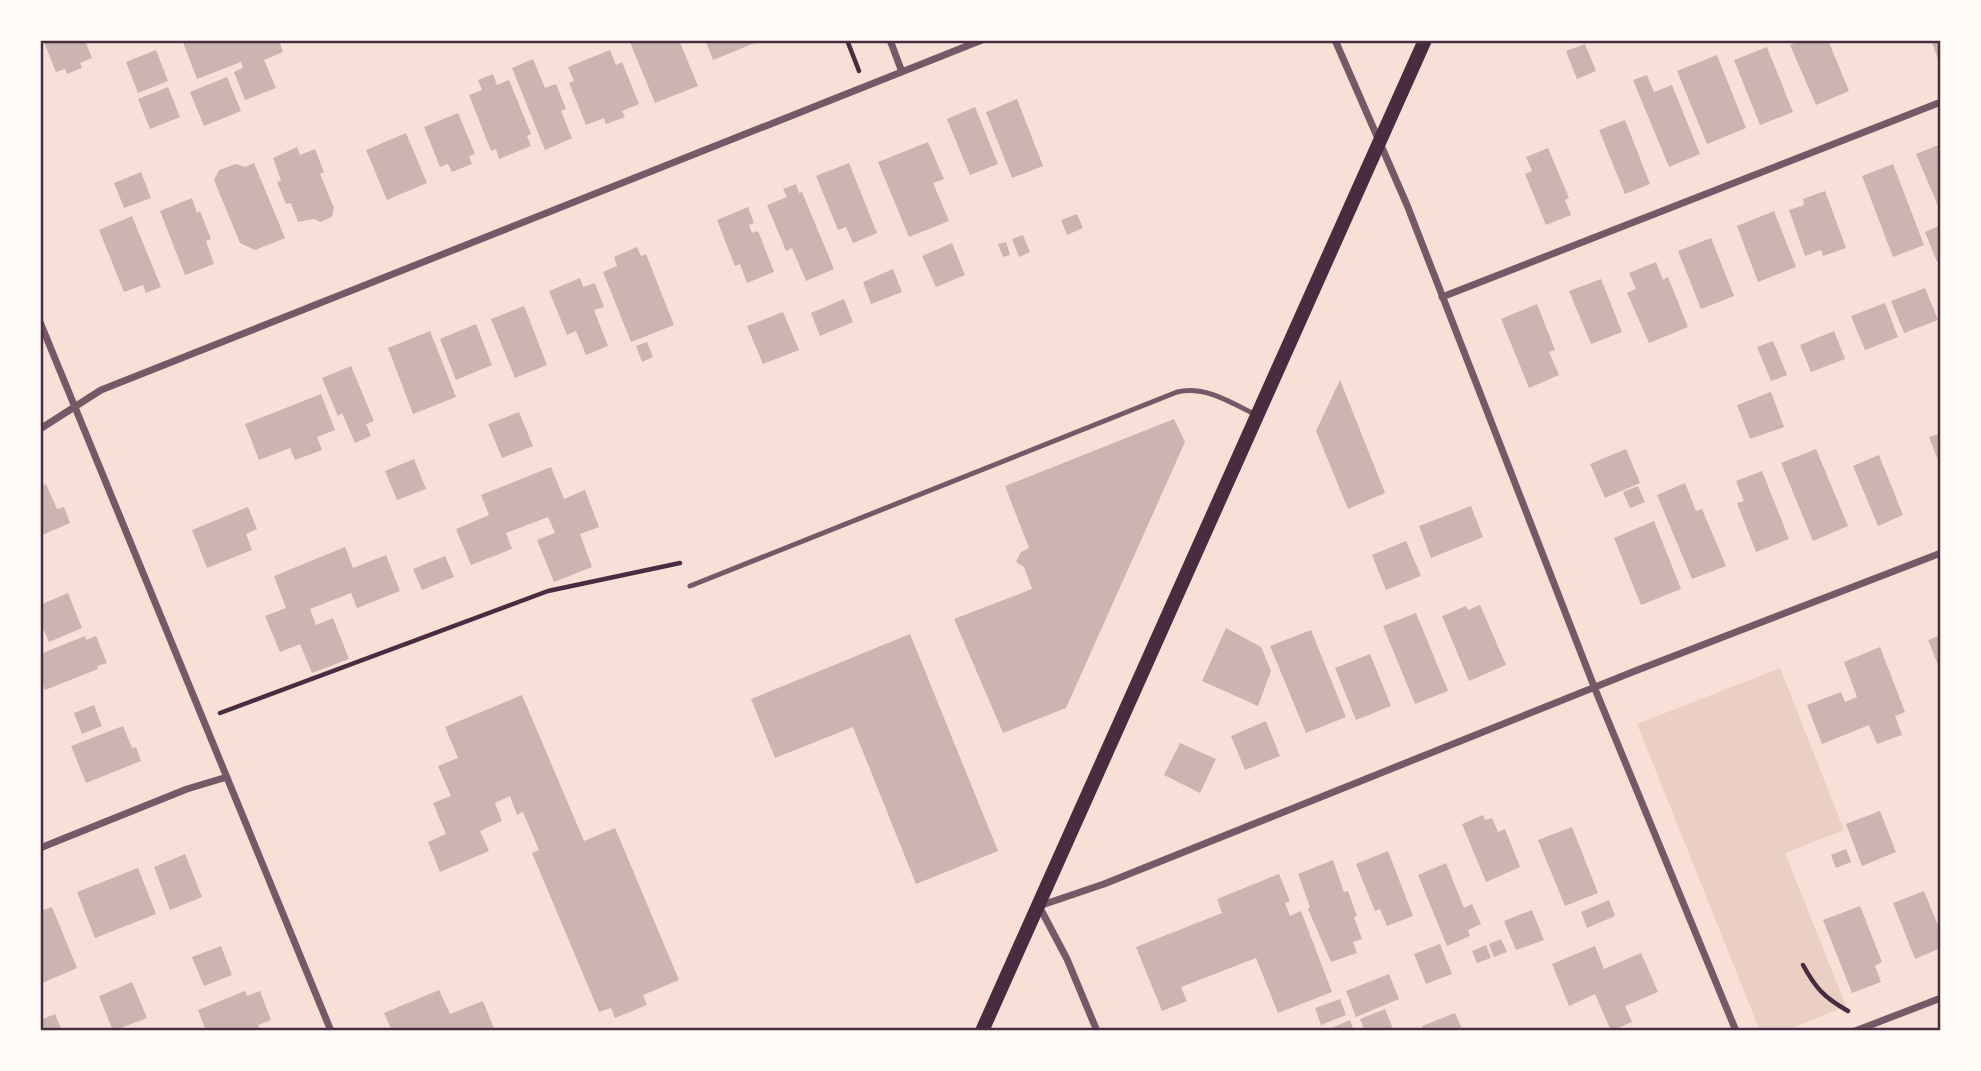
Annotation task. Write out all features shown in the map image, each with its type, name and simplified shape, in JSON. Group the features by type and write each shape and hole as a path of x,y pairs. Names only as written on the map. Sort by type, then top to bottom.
{"main road":[{"path":"982,1031 1425,40"}],"street":[{"path":"890,40 902,72"},
{"path":"40,429 101,390 982,40"},
{"path":"1335,40 1407,205 1595,689 1736,1031"},
{"path":"1442,297 1941,102"},
{"path":"40,322 331,1031"},
{"path":"1097,1031 1067,959 1040,906 1104,884 1941,553"},
{"path":"40,848 187,789 227,777"},
{"path":"1855,1031 1941,998"}],"lane":[{"path":"690,586 1177,392 1188,389 1212,393 1258,415"}],"path":[{"path":"847,40 866,88"},
{"path":"203,719 548,591 680,563"},
{"path":"1803,965 1825,998 1848,1011"}],"shaded area":[{"path":"1780,668 1844,830 1785,853 1846,1006 1785,1031 1760,1031 1637,724"}],"building":[{"path":"43,40 92,40 86,43 92,58 80,63 82,68 67,74 65,69 56,72"},
{"path":"182,40 279,40 283,52 264,60 276,88 245,100 234,72 243,68 241,62 197,79"},
{"path":"629,40 679,40 698,86 655,103"},
{"path":"705,40 762,40 713,60"},
{"path":"1801,40 1828,40 1849,91 1816,105 1790,45"},
{"path":"1931,40 1941,40 1941,58 1938,59"},
{"path":"1585,44 1596,71 1577,79 1566,51"},
{"path":"1767,47 1793,112 1760,125 1734,60"},
{"path":"156,50 168,81 138,93 126,62"},
{"path":"610,50 616,65 622,62 639,104 622,111 625,117 606,124 604,118 586,125 569,83 574,81 568,67"},
{"path":"1717,55 1746,128 1707,144 1677,71"},
{"path":"533,59 545,88 556,84 566,109 561,111 572,138 545,150 512,68"},
{"path":"493,74 497,85 509,80 531,134 527,136 531,146 499,159 496,149 491,151 469,95 482,90 478,80"},
{"path":"1647,75 1654,92 1672,85 1700,154 1669,167 1633,80"},
{"path":"227,77 241,111 204,126 190,92"},
{"path":"168,87 180,117 150,129 138,99"},
{"path":"1017,99 1043,166 1012,178 986,112"},
{"path":"975,107 998,164 970,175 947,119"},
{"path":"458,113 475,154 469,156 472,164 452,172 448,164 440,167 424,127"},
{"path":"1625,120 1650,184 1625,194 1599,130"},
{"path":"406,133 427,183 387,200 366,150"},
{"path":"928,142 944,179 933,183 949,221 909,237 878,162"},
{"path":"1941,144 1941,213 1916,154"},
{"path":"297,147 300,155 315,149 324,172 320,174 334,208 332,217 320,222 314,219 298,222 291,203 286,204 277,182 281,180 273,158"},
{"path":"1548,148 1569,198 1565,200 1571,215 1546,225 1525,174 1532,171 1526,157"},
{"path":"254,163 285,238 255,250 240,243 214,180 219,170 236,164 245,167"},
{"path":"849,163 877,233 853,243 846,227 838,230 816,176"},
{"path":"1893,164 1924,245 1893,257 1862,176"},
{"path":"141,172 151,198 124,208 114,183"},
{"path":"796,184 799,193 802,192 834,269 806,281 792,248 786,251 767,205 787,197 783,189"},
{"path":"1825,191 1846,248 1823,256 1821,250 1805,256 1789,210 1804,205 1803,199"},
{"path":"192,198 211,239 206,241 214,264 185,275 160,211"},
{"path":"748,207 754,223 749,225 752,233 758,231 774,272 747,283 740,264 735,266 717,220"},
{"path":"1774,211 1796,267 1758,282 1737,226"},
{"path":"1077,214 1083,228 1067,235 1061,220"},
{"path":"132,216 161,287 146,293 143,285 124,292 99,230"},
{"path":"1941,225 1941,260 1937,262 1925,232"},
{"path":"1023,235 1030,252 1019,257 1012,239"},
{"path":"1711,238 1734,296 1701,309 1678,251"},
{"path":"1006,242 1010,255 1003,257 998,244"},
{"path":"952,243 965,275 936,287 922,256"},
{"path":"637,247 641,256 646,254 674,325 631,342 603,272 617,266 614,257"},
{"path":"1656,262 1663,280 1668,277 1688,327 1649,343 1627,293 1636,289 1629,273"},
{"path":"893,269 902,292 871,304 863,282"},
{"path":"580,278 583,287 595,283 604,307 594,310 608,346 586,355 576,331 567,335 549,291"},
{"path":"1601,279 1622,332 1591,344 1569,291"},
{"path":"1925,288 1938,320 1904,333 1891,301"},
{"path":"844,299 853,322 820,336 811,313"},
{"path":"1885,303 1898,337 1865,350 1851,316"},
{"path":"1537,304 1555,350 1549,352 1559,375 1529,388 1501,319"},
{"path":"524,306 547,365 515,378 491,319"},
{"path":"783,312 799,350 763,364 747,326"},
{"path":"476,324 492,365 456,380 440,339"},
{"path":"430,331 456,397 413,414 388,348"},
{"path":"1834,331 1845,359 1811,372 1800,345"},
{"path":"1773,341 1787,375 1771,381 1757,347"},
{"path":"647,342 653,357 642,362 636,346"},
{"path":"351,366 374,421 366,424 371,436 355,443 342,413 338,416 322,378"},
{"path":"1340,380 1385,493 1348,509 1316,431"},
{"path":"1771,392 1784,427 1750,439 1737,405"},
{"path":"321,394 335,430 317,437 322,450 295,460 290,448 259,460 245,424"},
{"path":"519,412 533,446 502,458 488,424"},
{"path":"1174,419 1185,442 1066,708 1003,733 954,619 1032,589 1024,567 1016,562 1021,552 1029,548 1005,486"},
{"path":"1941,433 1941,468 1929,437"},
{"path":"1626,449 1640,483 1605,498 1590,464"},
{"path":"1816,449 1848,526 1813,541 1781,463"},
{"path":"1879,455 1903,515 1878,526 1853,466"},
{"path":"414,459 426,489 397,500 385,471"},
{"path":"551,467 564,499 585,490 599,527 580,534 592,567 554,582 537,540 555,533 548,517 506,533 512,549 471,565 456,529 489,515 481,495"},
{"path":"1762,471 1789,539 1756,552 1737,503 1744,501 1736,481"},
{"path":"1685,483 1696,511 1702,509 1726,566 1692,579 1657,495"},
{"path":"46,484 57,509 64,507 70,523 40,536 40,487"},
{"path":"1638,486 1645,502 1630,508 1623,492"},
{"path":"1471,506 1483,537 1431,558 1419,526"},
{"path":"248,507 257,529 246,534 252,550 207,568 192,530"},
{"path":"1654,521 1681,589 1641,605 1614,538"},
{"path":"1406,541 1421,576 1386,590 1372,555"},
{"path":"345,547 353,568 386,555 400,591 357,608 351,593 310,609 316,625 333,618 349,659 312,673 300,644 280,652 265,616 286,608 274,576"},
{"path":"445,556 454,577 422,590 413,569"},
{"path":"68,593 82,628 49,642 40,622 40,605"},
{"path":"1480,605 1506,665 1469,681 1442,616 1466,606 1468,610"},
{"path":"1416,613 1448,691 1415,704 1383,626"},
{"path":"1226,628 1261,647 1271,671 1258,706 1202,681"},
{"path":"1311,630 1346,717 1306,733 1270,646"},
{"path":"910,634 998,851 916,884 853,727 775,758 751,699"},
{"path":"1941,635 1941,672 1928,640"},
{"path":"85,636 86,640 96,636 107,663 45,690 40,677 40,654"},
{"path":"1880,647 1905,712 1895,716 1902,735 1877,744 1869,725 1822,744 1807,705 1841,692 1845,702 1857,697 1844,662"},
{"path":"1370,654 1391,706 1356,720 1335,668"},
{"path":"522,695 584,841 615,828 679,980 643,995 647,1005 615,1018 611,1008 599,1012 532,853 539,850 523,812 517,815 510,796 495,803 502,821 480,831 489,851 440,872 428,842 446,834 433,803 451,796 438,766 458,758 445,727"},
{"path":"94,705 102,726 82,734 74,713"},
{"path":"1266,721 1280,756 1245,770 1231,736"},
{"path":"123,726 141,761 86,783 71,746"},
{"path":"1180,743 1216,759 1200,793 1164,775"},
{"path":"1880,811 1896,852 1862,866 1846,824"},
{"path":"1483,815 1485,820 1492,818 1498,832 1505,829 1520,867 1486,882 1462,824"},
{"path":"1572,827 1598,893 1565,906 1538,840"},
{"path":"1846,849 1851,862 1836,868 1831,855"},
{"path":"1388,851 1413,916 1387,926 1380,909 1375,911 1356,864"},
{"path":"185,854 202,897 170,910 154,867"},
{"path":"1333,860 1344,892 1348,891 1362,939 1353,942 1357,953 1331,962 1308,909 1310,907 1298,874"},
{"path":"1446,863 1464,908 1472,904 1481,924 1468,930 1470,936 1447,946 1418,875"},
{"path":"138,868 156,914 95,938 77,892"},
{"path":"1279,874 1290,901 1285,903 1290,916 1301,911 1332,992 1278,1013 1256,958 1181,987 1187,1001 1162,1011 1136,947 1222,913 1217,899"},
{"path":"1924,891 1941,933 1941,948 1915,959 1893,903"},
{"path":"1609,900 1615,916 1587,928 1581,912"},
{"path":"1860,906 1882,962 1875,966 1881,982 1852,993 1823,920"},
{"path":"52,907 77,968 40,984 40,911"},
{"path":"1532,910 1544,940 1516,950 1504,921"},
{"path":"1501,939 1507,952 1494,957 1489,944"},
{"path":"1440,944 1452,974 1426,984 1414,954"},
{"path":"1486,945 1491,958 1477,963 1472,951"},
{"path":"221,946 232,975 204,986 192,957"},
{"path":"1595,946 1604,969 1641,953 1658,992 1625,1006 1632,1022 1611,1031 1595,994 1569,1006 1552,964"},
{"path":"1389,974 1399,999 1356,1017 1346,991"},
{"path":"132,982 147,1018 113,1031 99,996"},
{"path":"439,990 450,1014 483,1001 495,1031 392,1031 384,1013"},
{"path":"245,991 247,996 260,991 271,1020 258,1025 259,1028 253,1031 206,1031 198,1010"},
{"path":"1340,999 1346,1015 1321,1025 1315,1008"},
{"path":"1385,1009 1394,1031 1365,1031 1360,1019"},
{"path":"1455,1013 1463,1031 1424,1031 1422,1026"},
{"path":"55,1014 62,1031 40,1031 40,1020"},
{"path":"1350,1020 1354,1031 1324,1031"}]}
